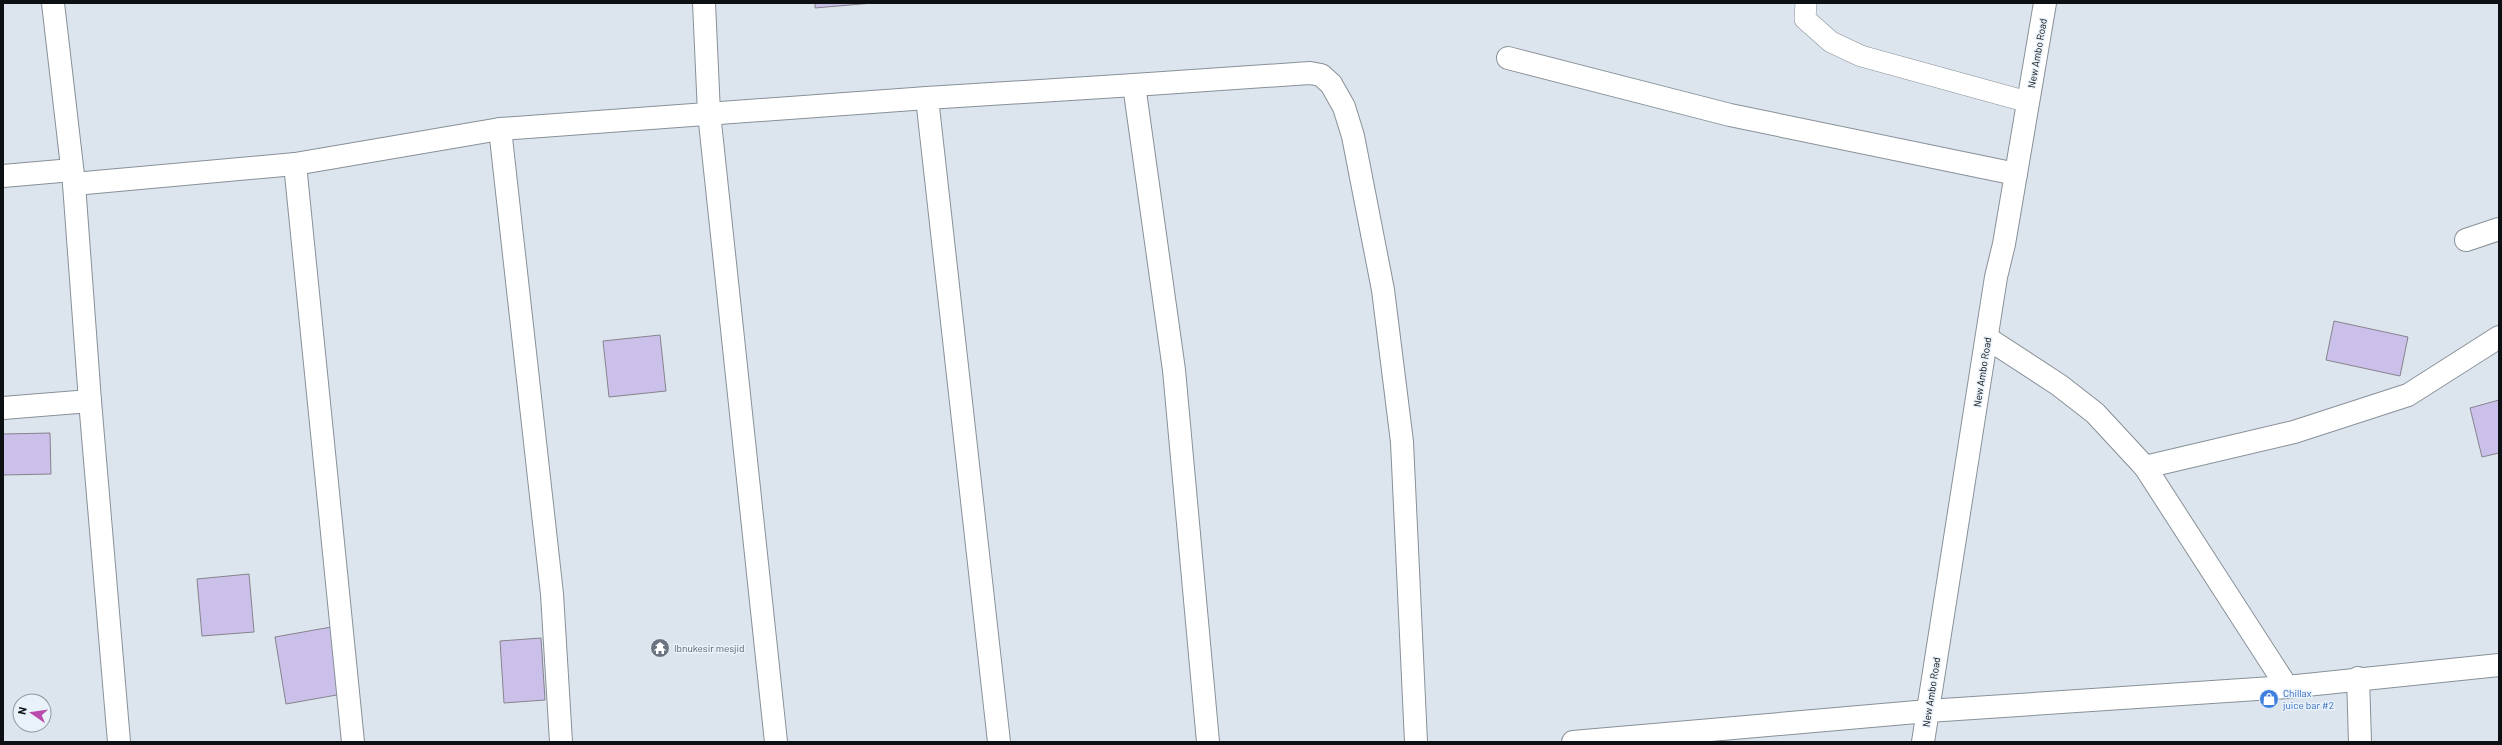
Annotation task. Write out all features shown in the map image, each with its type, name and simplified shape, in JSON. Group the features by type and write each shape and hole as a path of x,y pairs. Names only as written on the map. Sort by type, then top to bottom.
{"street":[{"path":"53,3 73,177 90,401 119,742"},
{"path":"704,3 709,113 776,742"},
{"name":"New Ambo Road","path":"1923,742 1988,338 1996,277 2004,244 2045,3"},
{"path":"1508,58 1730,115 2016,174"},
{"path":"3,176 73,177 295,164 500,129 926,98 1310,73 1321,75 1331,84 1344,107 1353,136 1383,290 1402,442 1416,742"},
{"path":"1134,85 1174,370 1208,742"},
{"path":"926,98 999,742"},
{"path":"500,129 552,594 561,742"},
{"path":"295,164 353,742"},
{"path":"2466,240 2499,229"},
{"path":"2145,467 2294,432 2408,395 2499,337"},
{"path":"1988,338 2059,385 2095,413 2145,467 2287,687"},
{"path":"3,408 90,401"},
{"path":"1573,742 1928,711 2287,687 2358,678 2499,665"},
{"path":"2358,678 2360,742"}],"lane":[{"path":"1806,3 1805,19 1831,42 1861,56 2028,102"}],"building":[{"path":"815,3 873,3 815,8"},
{"path":"2334,321 2408,337 2400,376 2326,360"},
{"path":"660,335 666,391 609,397 603,341"},
{"path":"2499,400 2499,453 2482,457 2470,408"},
{"path":"50,433 51,474 3,475 3,434"},
{"path":"249,574 254,632 202,636 197,579"},
{"path":"337,626 348,693 286,704 275,637"},
{"path":"541,638 545,700 504,703 500,641"}],"place":[{"name":"Ibnukesir mesjid","path":"660,648"},
{"name":"Chillax juice bar #2","path":"2269,699"}]}
